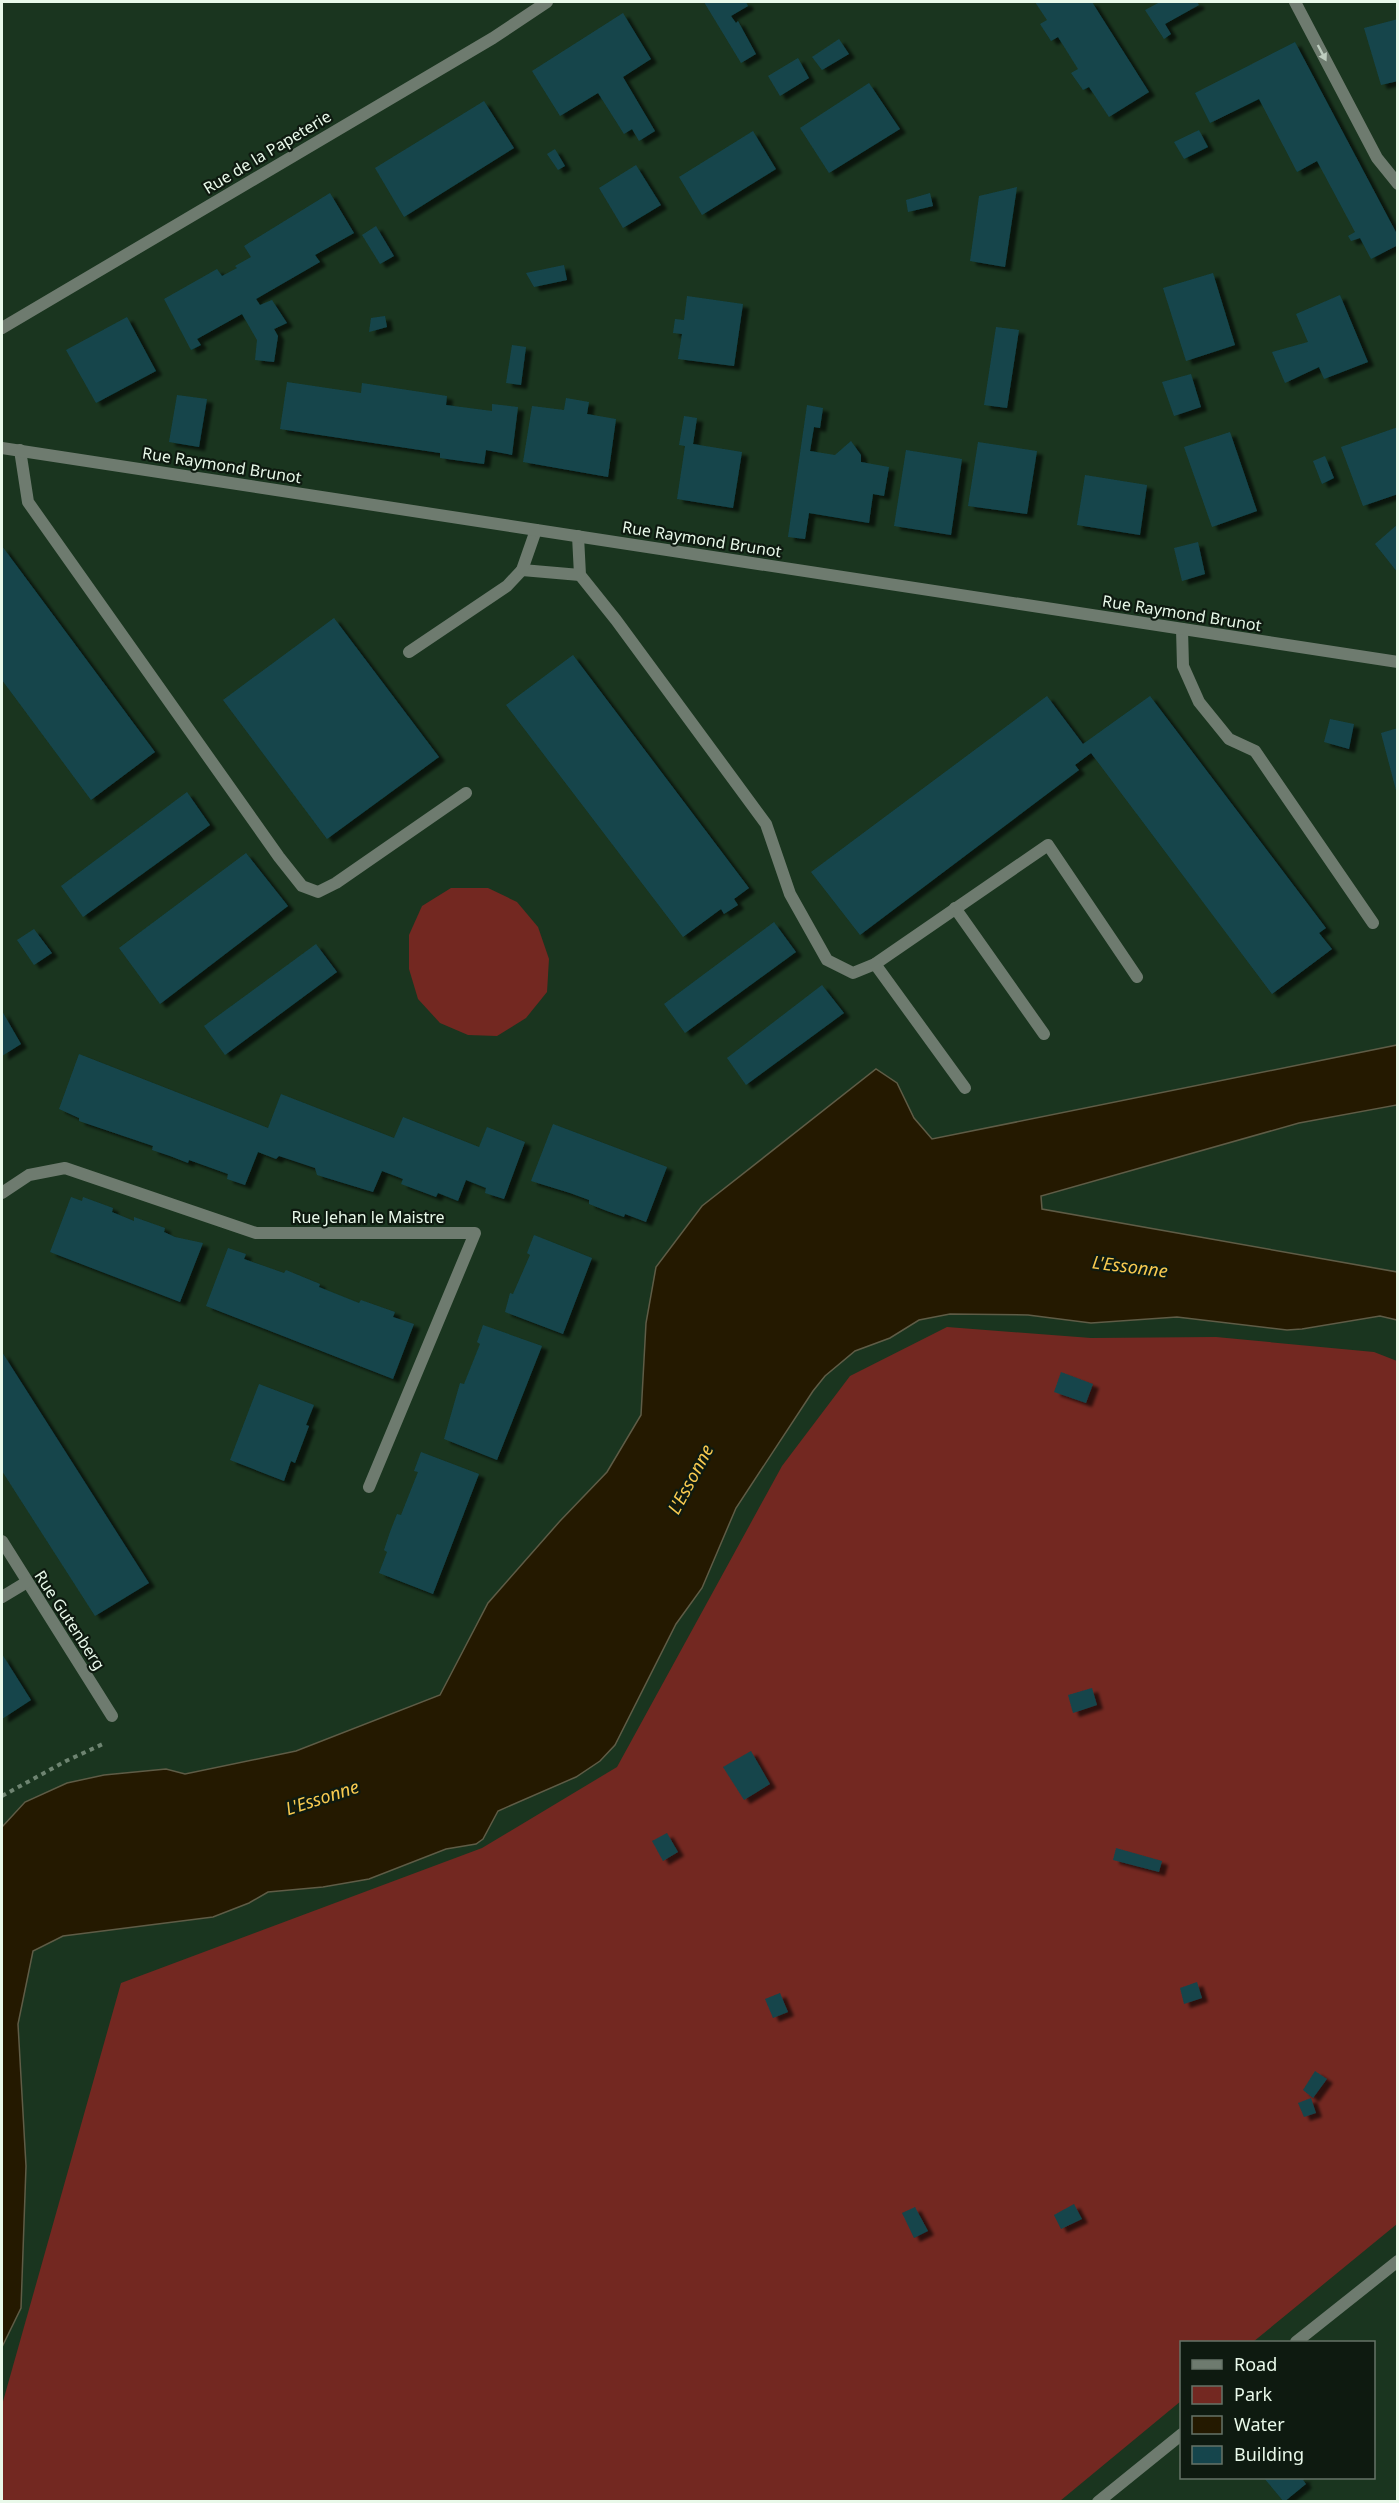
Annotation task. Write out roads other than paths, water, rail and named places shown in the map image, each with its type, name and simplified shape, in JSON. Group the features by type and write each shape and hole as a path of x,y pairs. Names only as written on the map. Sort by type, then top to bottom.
{"street":[{"name":"Rue de la Papeterie","path":"2,328 482,44 548,2"},
{"path":"1295,2 1377,158 1398,184"},
{"name":"Rue Raymond Brunot","path":"2,448 1398,662"},
{"path":"20,450 28,502 302,885 318,892 336,883 465,793"},
{"path":"409,652 507,586 522,570 536,530"},
{"path":"578,536 580,575 616,620 766,824 790,894 826,960 853,973 875,964 1048,845 1137,977"},
{"path":"522,570 580,575"},
{"path":"1182,629 1183,666 1199,702 1229,739 1255,751 1373,923"},
{"path":"955,908 1044,1034"},
{"path":"875,964 965,1088"},
{"name":"Rue Jehan le Maistre","path":"2,1193 29,1175 65,1168 256,1233 475,1233 369,1487"},
{"name":"Rue Gutenberg","path":"2,1541 112,1716"},
{"path":"2,1597 27,1582"},
{"path":"1298,2341 1398,2261"},
{"path":"1098,2502 1180,2436"}],"water":[{"name":"L'Essonne","path":"1397,1045 1397,1105 1299,1123 1041,1196 1042,1209 1397,1272 1397,1320 1380,1316 1287,1330 1177,1317 1091,1323 1028,1315 950,1314 919,1320 890,1338 855,1351 825,1376 813,1391 736,1508 702,1588 676,1624 615,1745 600,1761 576,1777 498,1811 483,1839 476,1844 446,1849 369,1879 323,1887 268,1892 249,1903 213,1917 63,1936 33,1951 18,2024 26,2166 21,2308 2,2347 2,1827 25,1802 67,1783 104,1775 166,1769 185,1774 296,1751 440,1695 488,1603 560,1521 607,1472 641,1415 646,1323 656,1267 702,1206 876,1069 897,1083 914,1118 932,1139"}]}
